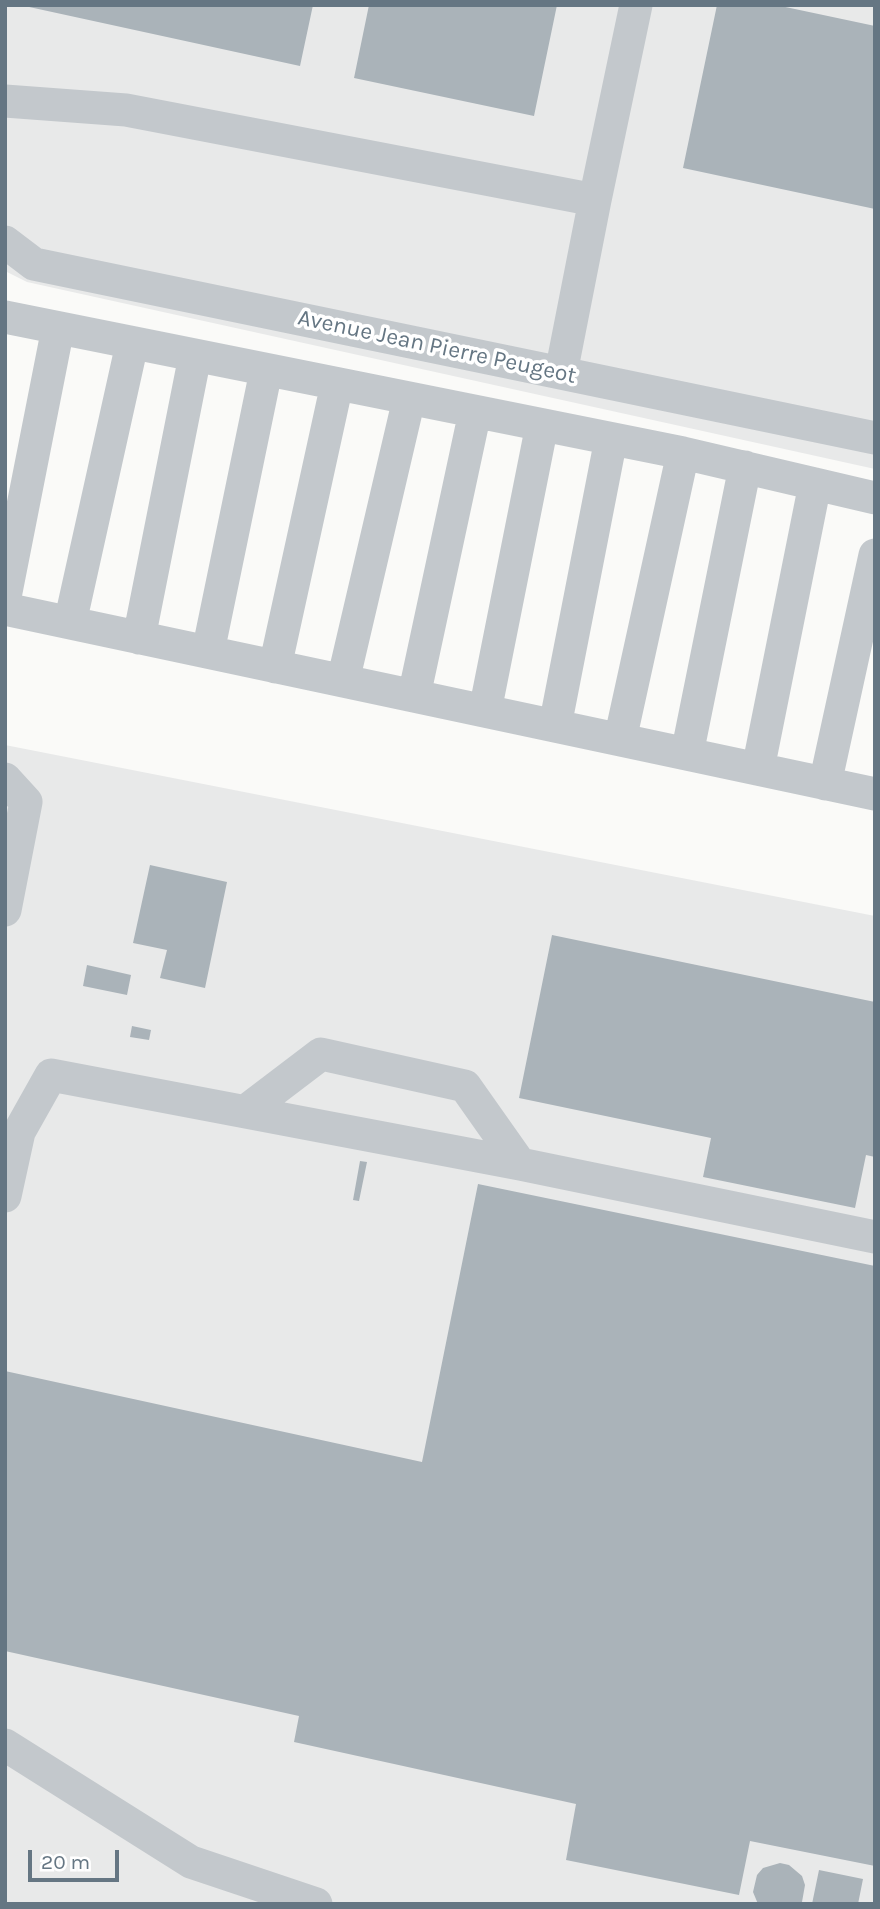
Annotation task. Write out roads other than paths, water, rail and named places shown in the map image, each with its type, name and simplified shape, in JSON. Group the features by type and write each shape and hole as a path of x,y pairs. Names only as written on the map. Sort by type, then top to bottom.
{"street":[{"path":"561,373 636,5"},
{"path":"9,104 126,110 595,200"},
{"name":"Avenue Jean Pierre Peugeot","path":"5,242 34,264 875,438"},
{"path":"5,317 683,453 875,498"},
{"path":"5,597 58,328"},
{"path":"70,623 132,344"},
{"path":"139,638 195,356"},
{"path":"208,652 266,371"},
{"path":"275,667 337,384"},
{"path":"343,681 409,398"},
{"path":"414,696 475,412"},
{"path":"485,711 542,425"},
{"path":"555,726 611,439"},
{"path":"620,740 683,453"},
{"path":"687,754 745,467"},
{"path":"758,769 815,484"},
{"path":"825,783 875,555"},
{"path":"5,609 875,794"},
{"path":"5,779 26,802 5,910"},
{"path":"246,1111 321,1054 465,1086 520,1164"},
{"path":"5,1196 19,1132 51,1075 520,1164 875,1237"},
{"path":"5,1745 191,1862 316,1904"}]}
